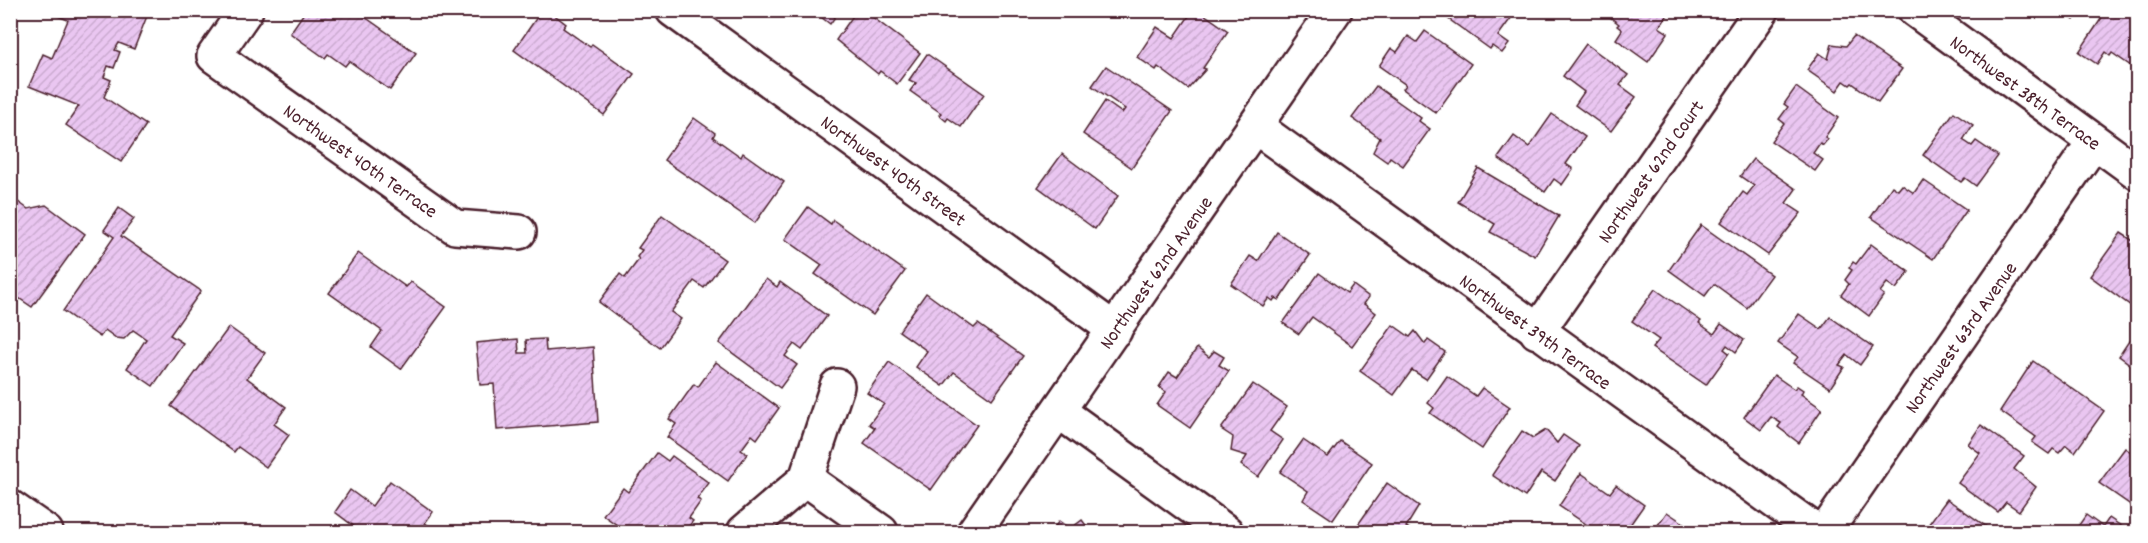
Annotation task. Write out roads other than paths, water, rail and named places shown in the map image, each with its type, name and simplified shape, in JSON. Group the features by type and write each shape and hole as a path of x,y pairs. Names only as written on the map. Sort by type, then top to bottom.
{"street":[{"name":"Northwest 40th Terrace","path":"246,10 214,56 455,227 519,232"},
{"name":"Northwest 40th Street","path":"673,10 1115,330"},
{"name":"Northwest 62nd Avenue","path":"974,532 1060,412 1335,10"},
{"name":"Northwest 62nd Court","path":"1537,332 1762,10"},
{"name":"Northwest 38th Terrace","path":"1915,10 2138,173"},
{"name":"Northwest 39th Terrace","path":"1256,128 1816,532"},
{"name":"Northwest 63rd Avenue","path":"1825,532 2094,142"},
{"path":"744,532 806,479 837,386"},
{"path":"1060,412 1226,532"},
{"path":"806,479 881,532"},
{"path":"10,507 46,532"}]}
